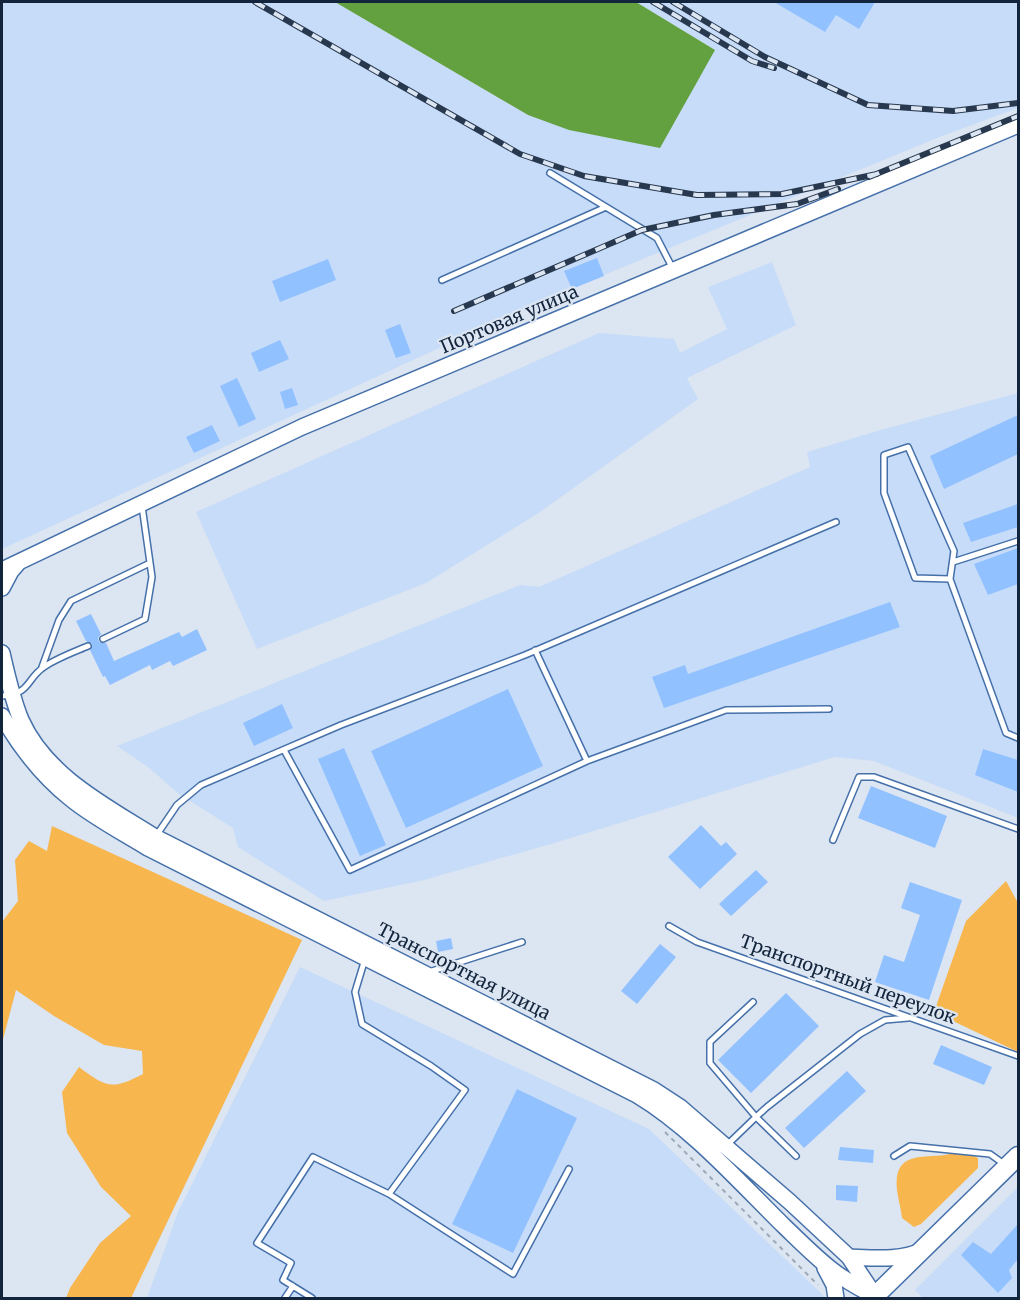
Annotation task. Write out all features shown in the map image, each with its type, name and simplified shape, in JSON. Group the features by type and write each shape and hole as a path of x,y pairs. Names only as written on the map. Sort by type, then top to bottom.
{"main road":[{"name":"Портовая улица","path":"2,570 302,427 1018,125"},
{"path":"2,588 11,571 20,561"},
{"name":"Транспортная улица","path":"2,653 7,695 31,736 57,769 152,842 422,979 654,1090 680,1107 726,1146 849,1257 874,1297"},
{"name":"Транспортная улица","path":"2,716 27,756 71,799 366,958 422,979 660,1109 824,1266 849,1284 874,1297"},
{"path":"874,1297 925,1250 1013,1162"},
{"path":"849,1257 878,1259 915,1254 925,1250"},
{"name":"Транспортная улица","path":"824,1266 834,1285 836,1299"}],"lane":[{"path":"550,173 657,238 674,270"},
{"path":"442,280 606,207"},
{"path":"950,579 915,578 884,493 884,455 908,447 954,551 950,579 1006,733 1018,738"},
{"path":"103,639 145,619 152,577 142,504"},
{"path":"152,842 177,805 201,785 341,725 536,650 836,522"},
{"path":"953,562 1018,541"},
{"path":"7,695 27,687 42,667 59,620 71,601 150,562"},
{"path":"42,667 88,646"},
{"path":"536,650 587,761"},
{"path":"284,750 350,870 587,761 726,710 829,709"},
{"path":"833,840 858,777 874,777 1018,829"},
{"name":"Транспортный переулок","path":"669,926 697,942 1018,1056"},
{"path":"422,979 522,942"},
{"path":"366,958 355,992 362,1024 431,1066 465,1090 389,1194"},
{"path":"753,1002 710,1042 710,1063 756,1118 796,1156"},
{"path":"726,1146 766,1107 860,1034 885,1020 913,1018"},
{"path":"894,1156 910,1146 990,1154 1013,1162"},
{"path":"312,1299 283,1280 291,1263 257,1244 313,1156 389,1194 513,1275 569,1169"},
{"path":"285,1299 293,1286"}],"path":[{"path":"663,1131 820,1289"}],"shaded area":[{"path":"2,2 335,2 528,115 715,50 636,2 1018,2 1018,108 942,136 548,298 2,549"},
{"path":"335,2 636,2 715,50 660,148 569,130 528,115"},
{"path":"772,262 796,325 687,378 698,399 540,512 426,583 257,649 196,512 599,333 674,339 680,353 727,329 708,287"},
{"path":"1018,393 1018,818 874,761 835,757 551,844 424,880 324,901 238,847 233,828 179,794 148,767 117,746 520,585 539,587 810,467 807,452"},
{"path":"52,826 302,940 131,1298 66,1298 70,1288 100,1243 131,1216 101,1187 67,1133 62,1092 79,1067 103,1083 110,1084 124,1083 143,1074 142,1051 104,1045 54,1016 16,990 2,1043 2,922 18,901 15,860 29,841 47,851"},
{"path":"1006,881 1018,903 1018,1052 934,1012 966,921"},
{"path":"300,967 649,1129 826,1298 147,1298 178,1212"},
{"path":"964,1151 978,1158 978,1168 921,1224 914,1227 902,1218 897,1178 899,1169 904,1163 918,1157"},
{"path":"1018,1187 1018,1298 923,1298 915,1290"}],"building":[{"path":"774,2 875,2 859,29 836,15 825,32"},
{"path":"597,258 604,276 572,289 564,271"},
{"path":"328,259 336,280 280,302 272,281"},
{"path":"400,324 411,353 396,358 385,330"},
{"path":"280,340 289,359 259,372 251,353"},
{"path":"237,378 256,419 239,427 220,386"},
{"path":"292,388 298,405 285,409 280,392"},
{"path":"1018,415 1018,454 944,489 930,456"},
{"path":"212,425 220,441 194,453 186,437"},
{"path":"1018,504 1018,527 971,542 963,523"},
{"path":"1018,548 1018,584 988,595 974,564"},
{"path":"890,602 900,627 664,708 652,677 685,665 688,674"},
{"path":"91,614 101,634 98,638 99,642 106,643 114,661 179,632 182,637 197,629 207,650 173,666 170,661 152,670 150,665 110,685 105,676 103,677 90,650 92,644 86,641 76,621"},
{"path":"508,689 543,766 406,828 371,751"},
{"path":"282,704 293,728 254,746 243,723"},
{"path":"344,748 386,845 360,856 318,759"},
{"path":"983,749 1018,760 1018,792 975,775"},
{"path":"871,786 947,816 935,848 858,818"},
{"path":"701,825 721,846 726,842 737,854 700,889 668,857"},
{"path":"756,870 768,882 731,916 719,904"},
{"path":"910,882 962,900 929,1000 875,982 884,955 904,962 920,915 901,908"},
{"path":"451,938 453,949 438,952 436,941"},
{"path":"660,944 676,957 637,1004 621,991"},
{"path":"786,993 819,1026 751,1093 718,1060"},
{"path":"941,1045 992,1067 984,1085 933,1064"},
{"path":"847,1071 866,1091 804,1148 785,1128"},
{"path":"517,1089 577,1118 513,1253 452,1224"},
{"path":"840,1147 874,1150 873,1163 838,1160"},
{"path":"836,1185 858,1186 857,1202 836,1200"},
{"path":"1018,1224 1018,1259 1009,1270 1012,1278 998,1293 961,1255 973,1242 991,1254"}],"railway":[{"path":"255,2 520,154 584,176 697,195 782,194 877,174"},
{"path":"653,2 752,61 774,68"},
{"path":"673,2 765,57 868,105 953,111 1018,103"},
{"path":"869,177 1018,116"},
{"path":"454,311 642,230 714,215 797,204 838,189"}]}
